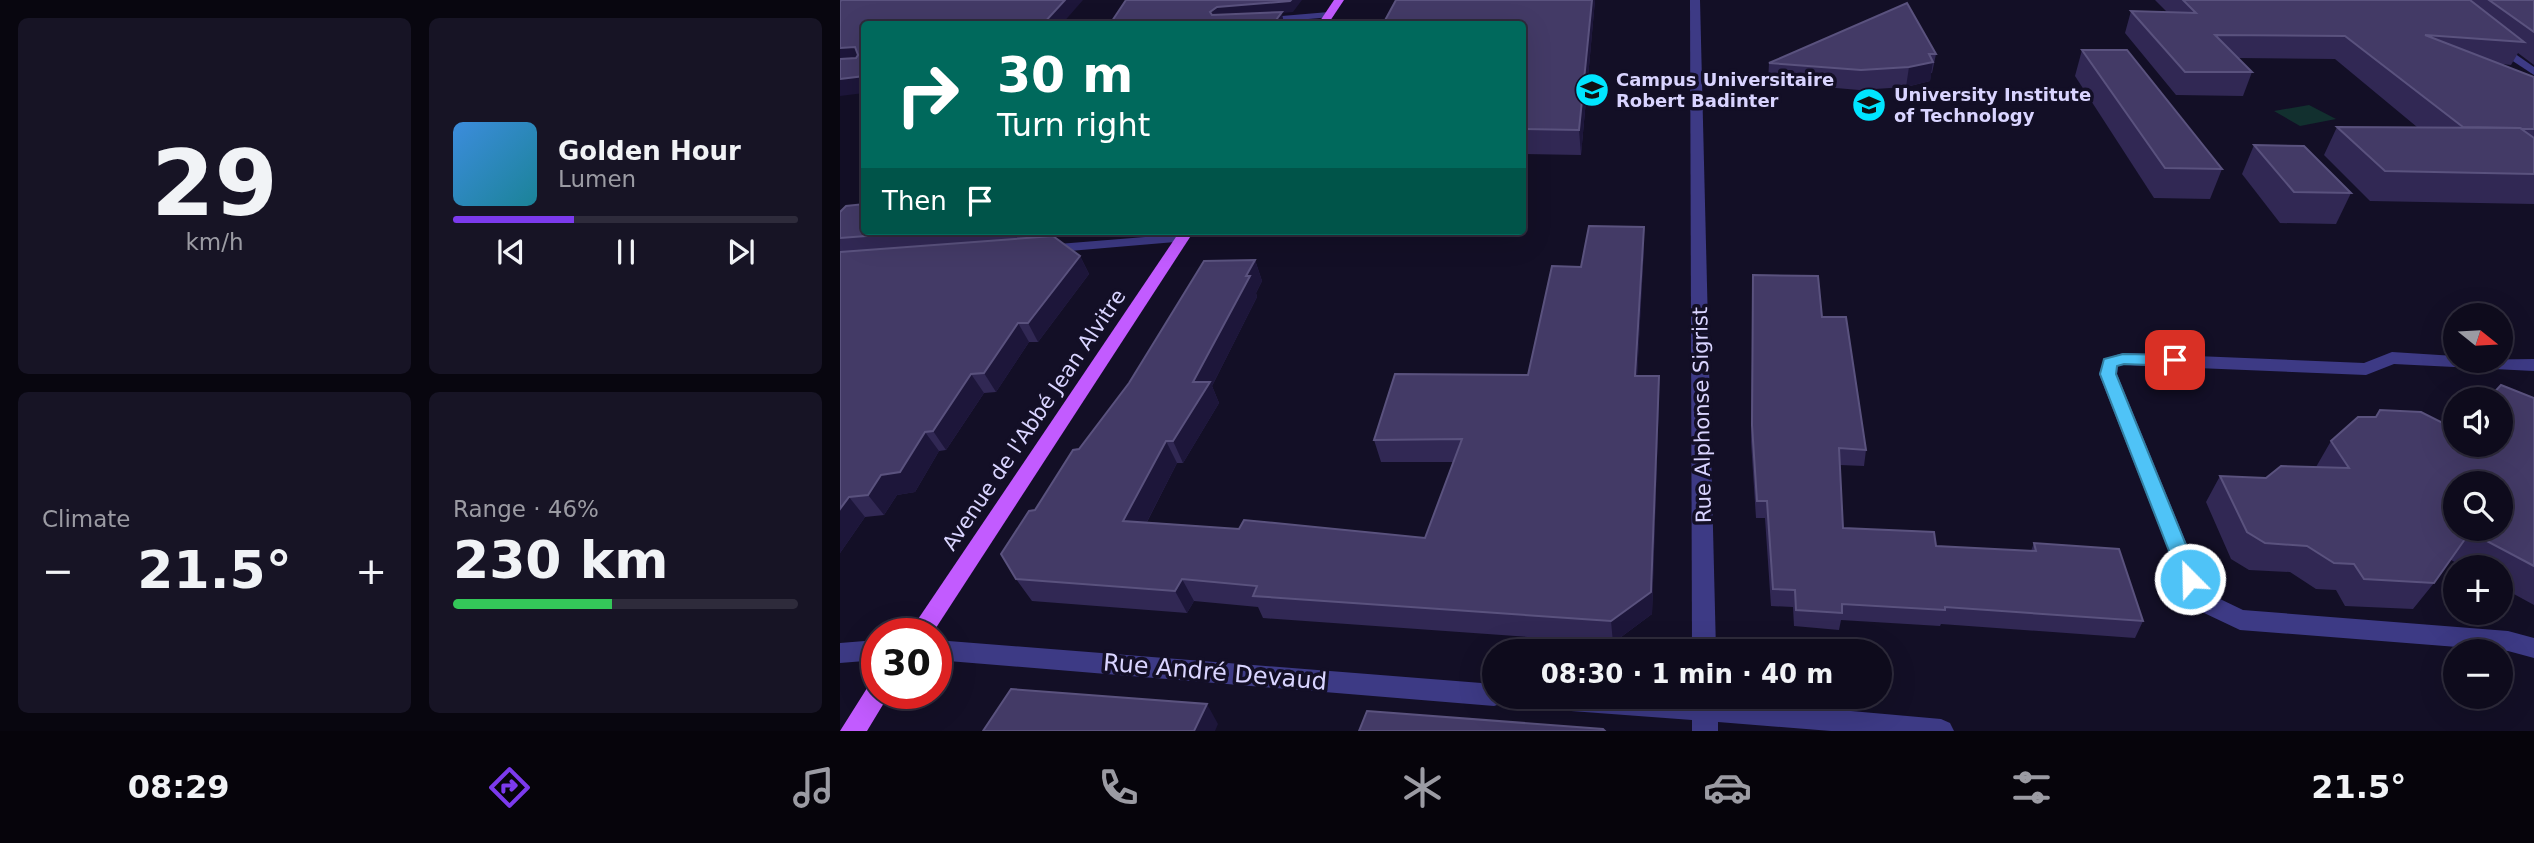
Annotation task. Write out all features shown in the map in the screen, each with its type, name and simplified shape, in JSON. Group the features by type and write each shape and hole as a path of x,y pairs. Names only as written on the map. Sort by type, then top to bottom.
{"main road":[{"path":"1326,20 1339,0"},
{"name":"Avenue de l'Abbé Jean Alvitre","path":"930,618 1184,235"},
{"path":"852,731 867,709"}],"street":[{"name":"Rue Alphonse Sigrist","path":"1695,0 1704,639"},
{"path":"1300,21 1326,20"},
{"path":"2490,40 2534,72"},
{"path":"1031,250 1184,235"},
{"path":"2534,365 2392,358 2366,369 2123,359 2110,363 2108,374 2190,579 2210,605 2240,620 2508,641 2534,648"},
{"path":"840,653 861,651"},
{"name":"Rue André Devaud","path":"952,651 1482,694"},
{"path":"1661,709 1828,719 1941,731"}],"green space":[{"path":"2309,105 2336,119 2300,126 2274,111"}],"building":[{"path":"1065,0 1046,21 861,21 861,76 840,79 840,59 856,58 858,55 855,47 840,48 840,2"},
{"path":"1126,0 1291,0 1217,7 1210,12 1212,15 1282,12 1275,21 1112,21"},
{"path":"1396,0 1592,0 1579,130 1526,129 1526,21 1385,21"},
{"path":"2183,0 2470,0 2524,42 2425,35 2534,77 2534,129 2463,127 2345,36 2215,35 2252,72 2185,72 2131,11 2196,13"},
{"path":"2489,0 2534,0 2534,32"},
{"path":"1907,3 1936,54 1929,54 1933,62 1909,67 1861,70 1769,63"},
{"path":"2082,50 2127,50 2222,169 2165,168"},
{"path":"2337,127 2520,128 2534,138 2534,174 2385,171"},
{"path":"2254,145 2304,146 2351,193 2294,192"},
{"path":"861,204 861,235 879,235 840,238 840,212 846,206"},
{"path":"1589,226 1644,227 1635,376 1659,376 1651,592 1611,621 1253,596 1257,586 1182,579 1175,591 1016,579 1001,554 1029,511 1035,510 1073,450 1079,449 1129,383 1204,261 1255,260 1246,276 1250,276 1193,382 1210,382 1173,441 1166,441 1123,521 1239,529 1244,520 1425,538 1462,439 1374,440 1395,374 1528,375 1552,266 1581,267"},
{"path":"1053,236 1080,256 1028,323 1018,323 984,373 971,374 933,431 925,432 900,472 881,475 868,495 849,497 840,509 840,252"},
{"path":"1753,275 1818,276 1822,317 1846,317 1866,450 1839,448 1843,528 1934,532 1936,546 2036,551 2034,543 2119,549 2143,621 1945,607 1945,610 1842,604 1842,613 1796,610 1795,590 1773,589 1767,501 1757,501 1752,425"},
{"path":"2513,390 2534,398 2534,566 2487,541 2513,541 2513,471 2443,471 2443,541 2464,541 2454,555 2443,555 2443,570 2434,583 2364,579 2354,564 2334,563 2307,546 2265,543 2247,532 2220,476 2266,478 2281,466 2349,468 2331,441 2358,417 2376,417 2380,410 2421,412 2443,423 2443,457 2513,457"},
{"path":"1011,689 1207,704 1194,731 983,731"},
{"path":"1367,711 1603,729 1605,731 1359,731"}],"place":[{"name":"Campus Universitaire Robert Badinter","path":"1592,90"},
{"name":"University Institute of Technology","path":"1869,105"}],"route":[{"path":"2175,360 2123,359 2110,363 2108,374 2190,579"}]}
